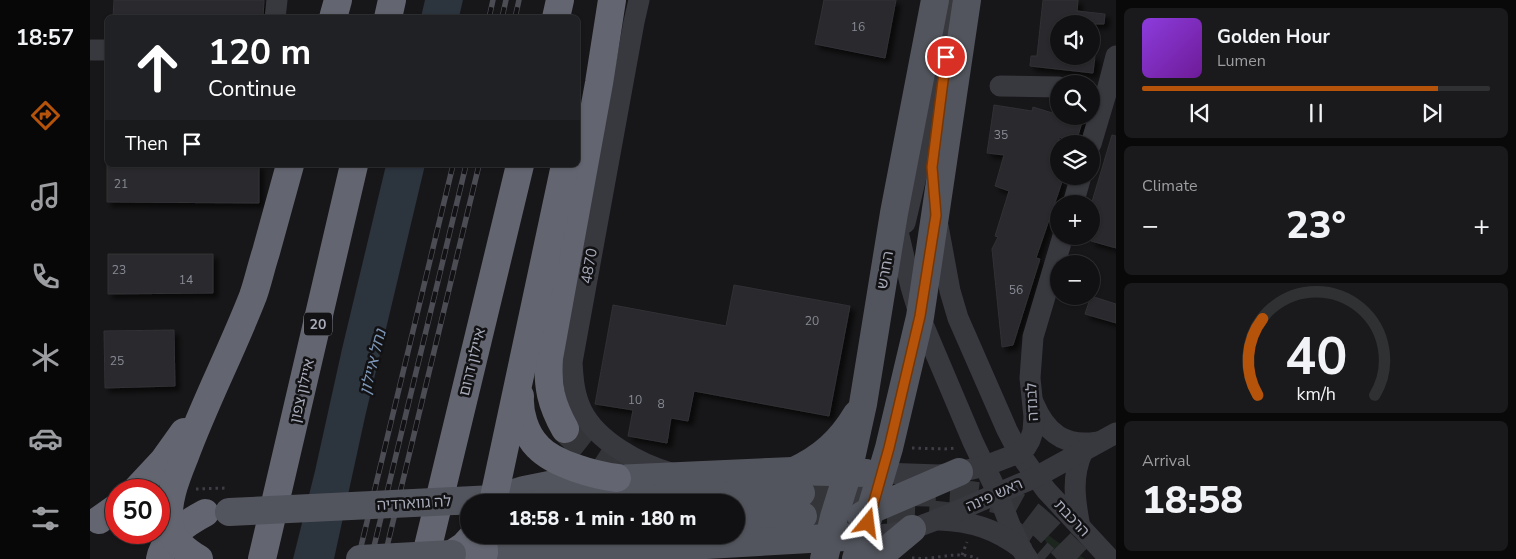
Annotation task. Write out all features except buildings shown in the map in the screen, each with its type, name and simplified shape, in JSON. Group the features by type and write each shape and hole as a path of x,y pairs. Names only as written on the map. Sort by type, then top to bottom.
{"highway":[{"path":"334,15 338,0"},
{"path":"389,15 392,0"},
{"path":"557,15 560,0"},
{"path":"580,104 606,0"},
{"path":"565,429 552,402 549,387 549,358 599,83 612,0"},
{"path":"170,505 173,490 192,435 253,295 289,167"},
{"name":"איילון צפון","path":"262,559 354,167"},
{"name":"איילון דרום","path":"425,559 520,167"},
{"path":"495,494 565,167"},
{"path":"520,376 521,412 528,432 538,447 552,457 575,467 598,476 617,478"},
{"path":"146,479 174,448 208,396"},
{"path":"170,536 189,553 199,559"},
{"path":"452,554 464,546 481,545"}],"main road":[{"name":"החרש","path":"811,524 848,472 863,404 894,213 935,0"},
{"path":"924,525 869,553 871,510 920,316 967,0"},
{"path":"481,545 673,553 762,542 783,548 811,524 814,461 846,432 863,404"},
{"path":"848,472 885,460"},
{"name":"לה גווארדיה","path":"811,524 848,472"},
{"path":"745,520 811,524 871,510 959,472"},
{"name":"לה גווארדיה","path":"513,494 544,485 569,481 683,476 811,524 869,553"},
{"name":"לה גווארדיה","path":"170,529 217,512 460,506"},
{"path":"745,518 811,524"},
{"path":"360,559 452,554"}],"street":[{"path":"275,15 277,0"},
{"name":"4870","path":"639,0 572,362 576,397 591,425 623,452 638,461 654,468 683,476"},
{"path":"879,305 901,242 919,164 949,0"},
{"name":"הרכבת","path":"954,0 932,167 936,215 950,291 958,318 1019,453 1046,490 1110,559"},
{"path":"90,50 105,50"},
{"path":"1093,135 1105,87 1116,56"},
{"path":"1000,86 1050,87"},
{"path":"894,213 911,287 920,316 973,442 1025,554"},
{"name":"לבנדה","path":"1019,453 1030,440 1033,431 1034,417 1030,378 1033,337 1060,245"},
{"path":"1033,401 1044,423 1063,439 1074,443 1099,442"},
{"path":"1080,527 1075,481 1078,460 1099,442"},
{"name":"ראש פינה","path":"924,525 1036,476 1099,442"},
{"path":"811,524 885,460 939,474 985,466 1019,453"},
{"path":"924,525 964,522 976,524 1013,542 1025,554"}],"path":[{"path":"885,460 961,447 973,442"},
{"path":"869,553 893,558 930,558 946,554 971,556 978,559"}],"shaded area":[{"path":"1042,528 1057,542 1085,559 1056,559 1039,530"}],"water":[{"path":"425,0 463,0 459,15 421,15"},
{"name":"נחל איילון","path":"386,167 425,167 365,417 334,559 293,559 315,471"}],"tunnel":[{"path":"565,429 600,458 621,468 644,472"},
{"path":"801,493 865,492"},
{"path":"908,492 967,495 1012,504 1037,520 1077,559"},
{"path":"803,516 901,513 961,518"},
{"path":"1004,529 1029,545 1045,559"}],"railway":[{"path":"490,15 493,0"},
{"path":"503,15 506,0"},
{"path":"516,15 519,0"},
{"path":"358,559 453,167"},
{"path":"371,559 466,167"},
{"path":"384,559 479,167"}],"route":[{"path":"868,523 889,448 920,316 936,215 932,167 946,57"}]}
